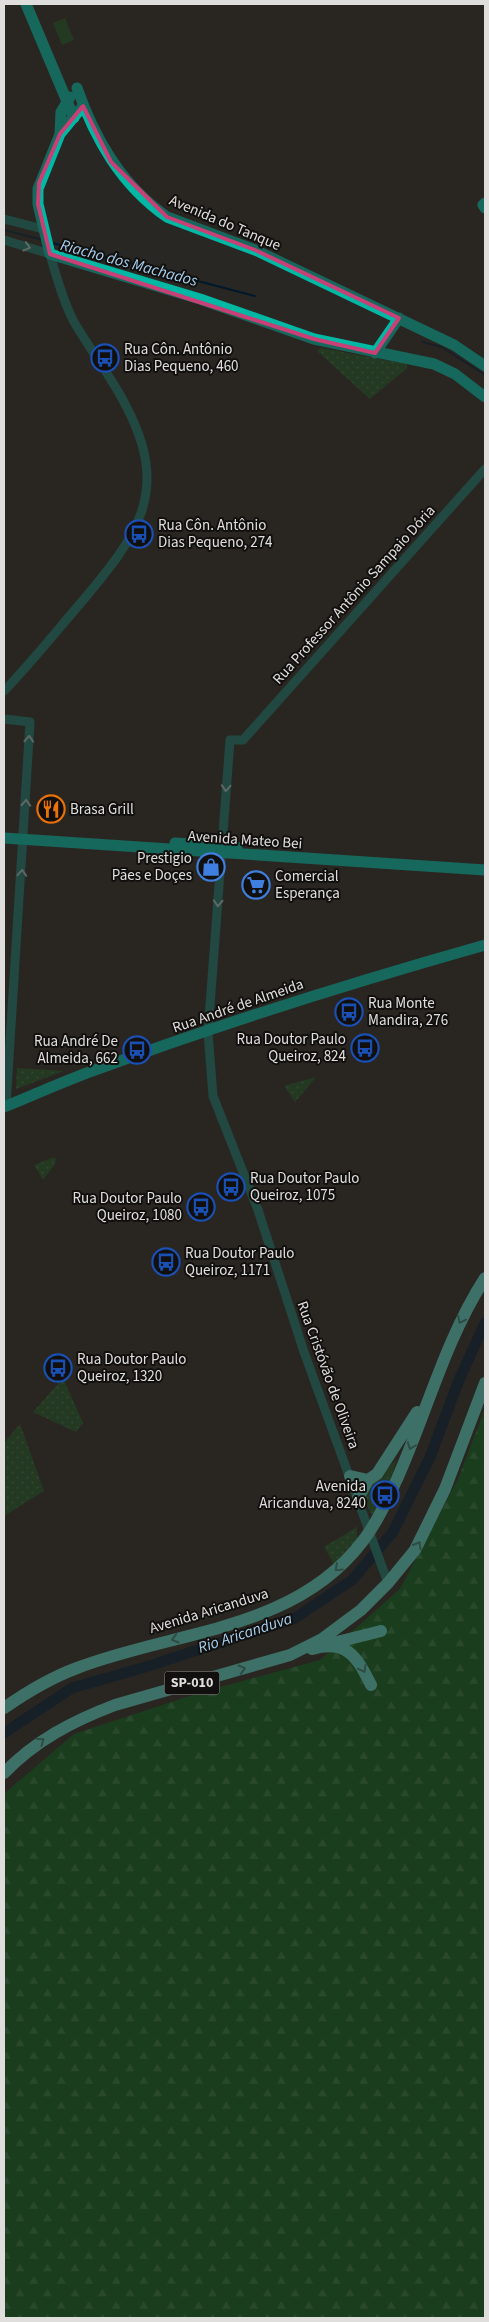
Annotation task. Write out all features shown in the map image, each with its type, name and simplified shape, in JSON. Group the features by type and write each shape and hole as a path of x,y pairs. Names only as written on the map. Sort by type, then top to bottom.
{"highway":[{"name":"Avenida Aricanduva","path":"4,1708 48,1680 78,1667 231,1624 281,1607 329,1576 348,1558 370,1531 407,1456 462,1317 485,1278"},
{"name":"SP-010","path":"4,1773 38,1743 61,1728 86,1716 115,1705 290,1655 322,1639 342,1624 415,1550 432,1518 485,1383"},
{"path":"358,1498 368,1480 381,1469 434,1384"},
{"path":"350,1476 368,1480"},
{"path":"290,1655 381,1631"},
{"path":"324,1646 341,1648 356,1658 371,1685"}],"main road":[{"path":"26,4 74,118"},
{"name":"Avenida do Tanque","path":"67,101 77,88 83,106 111,162 156,210 167,218 255,250 399,318 454,346 485,366"},
{"path":"60,134 60,114 67,101"},
{"path":"83,106 60,134 43,174 37,194 49,249 314,339 440,366 468,382 485,397"},
{"path":"375,353 399,318"},
{"name":"Avenida Mateo Bei","path":"4,832 24,836 485,870"},
{"name":"Avenida Mateo Bei","path":"4,838 24,836"},
{"name":"Avenida Mateo Bei","path":"221,850 485,864"},
{"name":"Rua André de Almeida","path":"5,1107 94,1070 356,982 485,944"}],"street":[{"path":"4,219 44,230"},
{"path":"4,240 49,249 59,284 73,320 124,401 141,435 146,452 146,487 139,521 121,554 4,691"},
{"name":"Rua Professor Antônio Sampaio Dória","path":"230,740 243,740 485,469"},
{"path":"4,719 30,722 5,1107"},
{"name":"Rua Cristóvão de Oliveira","path":"230,740 208,1032 210,1078 218,1111 258,1210 304,1352 376,1544 387,1579"}],"highlighted area":[{"path":"83,106 111,162 167,217 255,250 399,318 375,353 314,339 50,254 38,204 39,183 60,134"}],"green space":[{"path":"65,18 74,40 62,45 53,23"},
{"path":"321,348 407,364 407,368 370,399 317,351"},
{"path":"17,1068 64,1071 16,1089"},
{"path":"316,1077 295,1102 284,1086"},
{"path":"56,1158 55,1164 43,1180 34,1165"},
{"path":"63,1378 83,1423 76,1432 33,1412"},
{"path":"485,1409 485,2318 4,2318 4,1794 74,1734 202,1692 320,1660 400,1589 458,1479"},
{"path":"20,1424 44,1491 4,1516 4,1443"},
{"path":"397,1459 385,1494 372,1515 365,1502 365,1492"},
{"path":"357,1527 357,1539 334,1564 324,1547"},
{"path":"269,1593 270,1597 263,1601 206,1618 203,1616 204,1612"}],"waterway":[{"name":"Riacho dos Machados","path":"4,230 43,240"},
{"name":"Riacho dos Machados","path":"52,243 255,296"},
{"name":"Riacho dos Machados","path":"422,342 442,347 485,375"},
{"name":"Rio Aricanduva","path":"4,1733 72,1688 149,1666 295,1618 352,1580 393,1532 430,1457 459,1380 485,1323"}],"place":[{"name":"Rua Côn. Antônio Dias Pequeno, 460","path":"105,358"},
{"name":"Rua Côn. Antônio Dias Pequeno, 274","path":"139,534"},
{"name":"Brasa Grill","path":"51,809"},
{"name":"Prestigio Pães e Doçes","path":"211,867"},
{"name":"Comercial Esperança","path":"256,885"},
{"name":"Rua Monte Mandira, 276","path":"349,1012"},
{"name":"Rua Doutor Paulo Queiroz, 824","path":"365,1048"},
{"name":"Rua André De Almeida, 662","path":"137,1050"},
{"name":"Rua Doutor Paulo Queiroz, 1075","path":"231,1187"},
{"name":"Rua Doutor Paulo Queiroz, 1080","path":"201,1207"},
{"name":"Rua Doutor Paulo Queiroz, 1171","path":"166,1262"},
{"name":"Rua Doutor Paulo Queiroz, 1320","path":"58,1368"},
{"name":"Avenida Aricanduva, 8240","path":"385,1495"}]}
